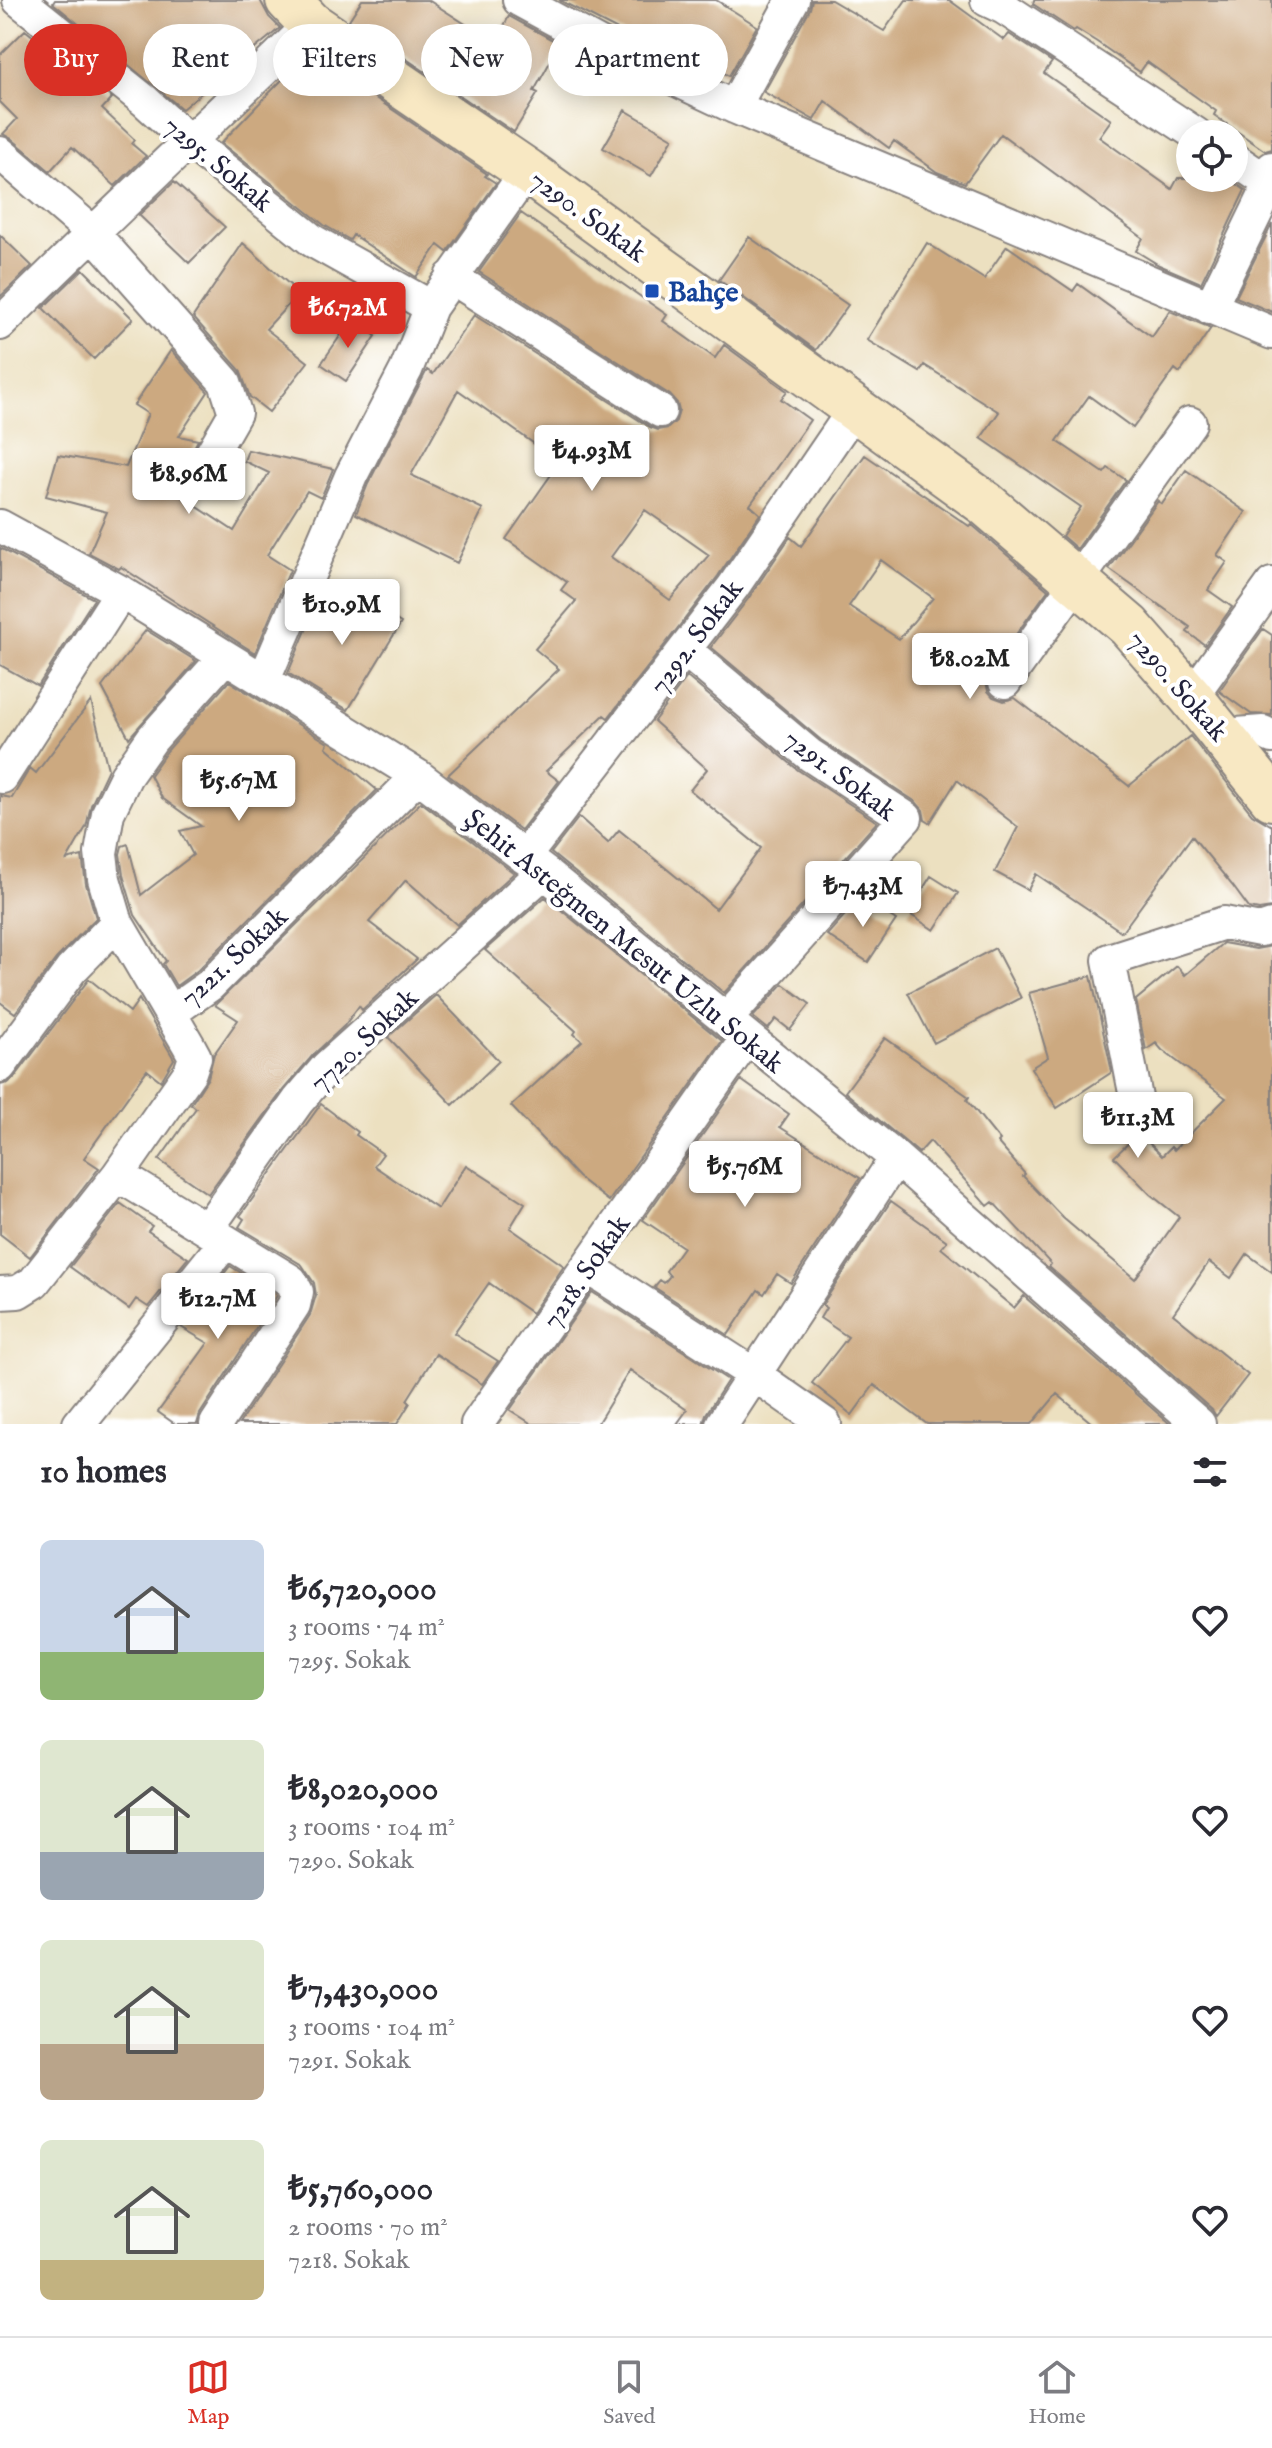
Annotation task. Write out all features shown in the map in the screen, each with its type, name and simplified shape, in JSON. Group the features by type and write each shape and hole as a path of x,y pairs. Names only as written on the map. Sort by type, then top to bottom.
{"street":[{"name":"7295. Sokak","path":"19,0 313,241 431,307"},
{"path":"519,0 600,44 734,107 1272,333"},
{"path":"734,107 793,0"},
{"path":"1000,3 1176,121"},
{"path":"0,324 92,232 190,142 300,12"},
{"name":"7290. Sokak","path":"300,12 527,171 986,504 1129,626 1223,735 1272,798"},
{"path":"0,153 92,232 225,382 235,413 200,474"},
{"path":"1210,308 1264,197 1270,178 1248,166"},
{"path":"264,680 351,476 406,370 431,307 527,171"},
{"path":"451,277 660,411"},
{"name":"7292. Sokak","path":"534,865 733,587 855,408"},
{"path":"1005,682 1190,423"},
{"name":"Şehit Asteğmen Mesut Uzlu Sokak","path":"0,526 121,592 418,776 534,865 896,1158 1199,1424"},
{"path":"1191,697 1272,584"},
{"path":"2,777 121,592"},
{"name":"7291. Sokak","path":"685,650 810,755 906,818 737,1028"},
{"path":"170,1013 117,923 104,879 101,853 108,813 126,776 152,739 224,658"},
{"path":"1223,735 1263,732 1272,737"},
{"name":"7221. Sokak","path":"0,1293 18,1292 34,1282 118,1175 190,1072 195,1057 170,1013 210,985 418,776"},
{"name":"7720. Sokak","path":"79,1424 216,1235 298,1101 327,1067 534,865"},
{"path":"0,1066 71,970 117,923"},
{"path":"1138,1108 1109,960 1224,923 1260,930 1272,926"},
{"name":"7218. Sokak","path":"477,1424 588,1267 737,1028"},
{"path":"722,1424 896,1158"},
{"path":"118,1175 291,1281 297,1292 294,1305 216,1424"},
{"path":"588,1267 825,1424"}],"building":[{"path":"55,0 260,0 276,24 273,24 273,34 257,47 257,24 143,24 143,77 127,64 127,24 79,24 53,3"},
{"path":"362,0 428,0 465,24 421,24 421,69 405,58 405,24 355,24 349,20"},
{"path":"559,0 716,0 757,26 729,76 728,24 606,24"},
{"path":"812,0 831,0 884,31 906,0 949,0 1004,40 1009,34 1052,62 1044,73 1111,120 1099,137 1172,189 1176,182 1176,192 1244,192 1201,283 1159,265 1136,251 1143,238 1001,134 965,183 937,172 894,141 889,148 825,101 814,120 764,92"},
{"path":"1034,0 1272,0 1272,149 1265,151 1248,139 1248,120 1221,120 1214,115 1216,111 1147,62 1140,72 1033,4"},
{"path":"509,16 524,24 505,24"},
{"path":"532,29 548,37 548,66 534,91 538,93 514,132 461,96 532,96"},
{"path":"24,31 24,96 109,96 112,98 102,109 135,140 132,144 146,156 115,186 72,147 50,171 3,134 17,119 0,102 0,55"},
{"path":"273,89 273,96 372,96 496,183 447,252 438,245 416,277 353,235 350,240 324,225 221,143"},
{"path":"166,96 198,96 182,109"},
{"path":"625,110 673,138 651,176 603,148"},
{"path":"174,182 225,227 189,263 139,215"},
{"path":"521,213 667,315 663,321 715,358 724,345 787,391 781,399 810,420 750,505 760,514 718,576 608,718 604,715 546,771 559,781 521,830 448,775 559,669 535,649 576,601 561,590 567,582 506,539 560,462 458,390 411,475 483,509 457,563 356,514 368,484 427,370 433,374 474,315 650,427 658,430 668,428 676,421 679,411 670,395 479,272","holes":["645,510 709,555 670,600 611,557"]},
{"path":"1272,224 1272,312 1236,297"},
{"path":"0,235 32,266 0,297"},
{"path":"749,237 848,305 816,350 719,280"},
{"path":"243,243 299,293 266,329 308,362 269,412 250,397 240,370 193,317"},
{"path":"927,243 984,279 1007,246 1073,291 1078,284 1152,337 1170,311 1211,328 1180,373 1175,369 1133,428 1089,396 1057,441 1104,473 1108,468 1126,480 1077,549 1062,536 1081,507 981,438 999,412 924,365 920,372 867,340"},
{"path":"83,269 133,319 94,359 43,308"},
{"path":"351,320 376,336 346,381 321,364"},
{"path":"171,350 208,392 179,436 198,440 169,488 234,531 269,473 244,461 248,450 333,469 321,498 307,491 267,555 290,570 255,653 121,567 119,569 89,553 107,512 46,496 58,455 126,467 148,414 134,405"},
{"path":"865,455 969,526 971,524 1048,590 989,672 986,681 988,691 993,697 1004,701 1015,698 1129,786 1190,736 1252,814 1272,826 1272,908 1249,908 1192,836 1122,932 1036,874 1028,890 995,872 1018,827 957,780 930,823 925,820 923,810 916,802 821,740 711,647 790,537 801,546","holes":["881,560 933,598 899,639 849,606"]},
{"path":"1186,470 1246,512 1217,555 1227,562 1208,590 1232,607 1205,645 1187,632 1190,627 1109,569 1158,501 1162,504"},
{"path":"0,548 94,599 38,686 0,665"},
{"path":"323,590 339,601 346,590 401,623 348,710 288,673"},
{"path":"1263,629 1272,635 1272,715 1251,714 1219,691"},
{"path":"146,630 196,661 129,738 102,687"},
{"path":"687,677 798,770 877,822 724,993 551,853 579,817 608,843 619,830 716,909 761,848 690,790 707,769 654,721"},
{"path":"229,681 328,743 326,747 377,790 198,970 176,986 163,964 166,961 135,915 120,854 122,846 128,844 141,895 193,855 180,831 201,826 162,798 150,775 167,751"},
{"path":"91,701 108,769 91,805 86,827 67,860 82,856 96,918 56,959 15,1013 0,1002 0,796 12,798 30,768 36,773"},
{"path":"421,802 514,873 457,925 406,880 369,922 417,959 362,1010 359,1006 344,1026 313,1055 283,1090 208,1194 159,1160 196,1108 191,1104 208,1078 214,1054 238,1020 215,1005"},
{"path":"931,876 958,893 934,930 908,913"},
{"path":"545,897 722,1041 609,1201 578,1177 511,1106 582,1041 574,1034 576,1031 485,950"},
{"path":"861,897 896,920 868,962 827,935"},
{"path":"1223,943 1256,949 1272,946 1272,1272 1247,1254 1231,1278 1209,1262 1173,1314 1248,1375 1216,1416 1049,1267 1051,1264 993,1202 988,1206 930,1141 919,1153 845,1092 885,1038 969,1097 967,1100 1025,1174 1023,1176 1063,1218 1135,1279 1179,1217 1150,1194 1114,1157 1139,1133 1162,1156 1171,1147 1174,1150 1226,1098 1156,1043 1146,1050 1136,1000 1177,966 1185,975"},
{"path":"995,948 1021,998 934,1043 908,993"},
{"path":"1091,976 1112,1072 1057,1108 1031,1068 1048,1057 1029,993"},
{"path":"89,979 130,1012 139,999 174,1059 161,1081 147,1070 84,1158 99,1168 30,1257 0,1234 0,1085 15,1077"},
{"path":"783,984 810,1004 790,1030 776,1019 768,1029 753,1017"},
{"path":"436,995 499,1061 453,1105 388,1037"},
{"path":"741,1080 789,1114 780,1127 860,1178 791,1283 777,1274 764,1294 758,1290 728,1335 654,1287 670,1276 666,1271 683,1247 643,1220"},
{"path":"321,1104 383,1154 374,1166 438,1209 466,1165 525,1203 510,1228 564,1266 532,1313 489,1283 454,1333 498,1361 482,1384 436,1354 407,1400 410,1403 397,1424 239,1424 310,1315 316,1295 314,1283 302,1265 239,1227 244,1219 240,1216"},
{"path":"891,1201 947,1241 941,1248 1014,1308 1024,1296 1170,1424 1093,1424 1057,1394 1032,1424 927,1424 874,1385 852,1415 812,1383 848,1337 820,1318 826,1308 822,1305"},
{"path":"120,1203 152,1226 148,1231 188,1258 148,1307 136,1299 129,1309 70,1267"},
{"path":"230,1266 277,1295 200,1414 197,1424 175,1424 158,1412 208,1343 181,1327"},
{"path":"592,1292 728,1380 703,1424 677,1424 687,1410 630,1370 597,1424 532,1424 510,1410"}],"place":[{"name":"Bahçe","path":"652,291"}]}
